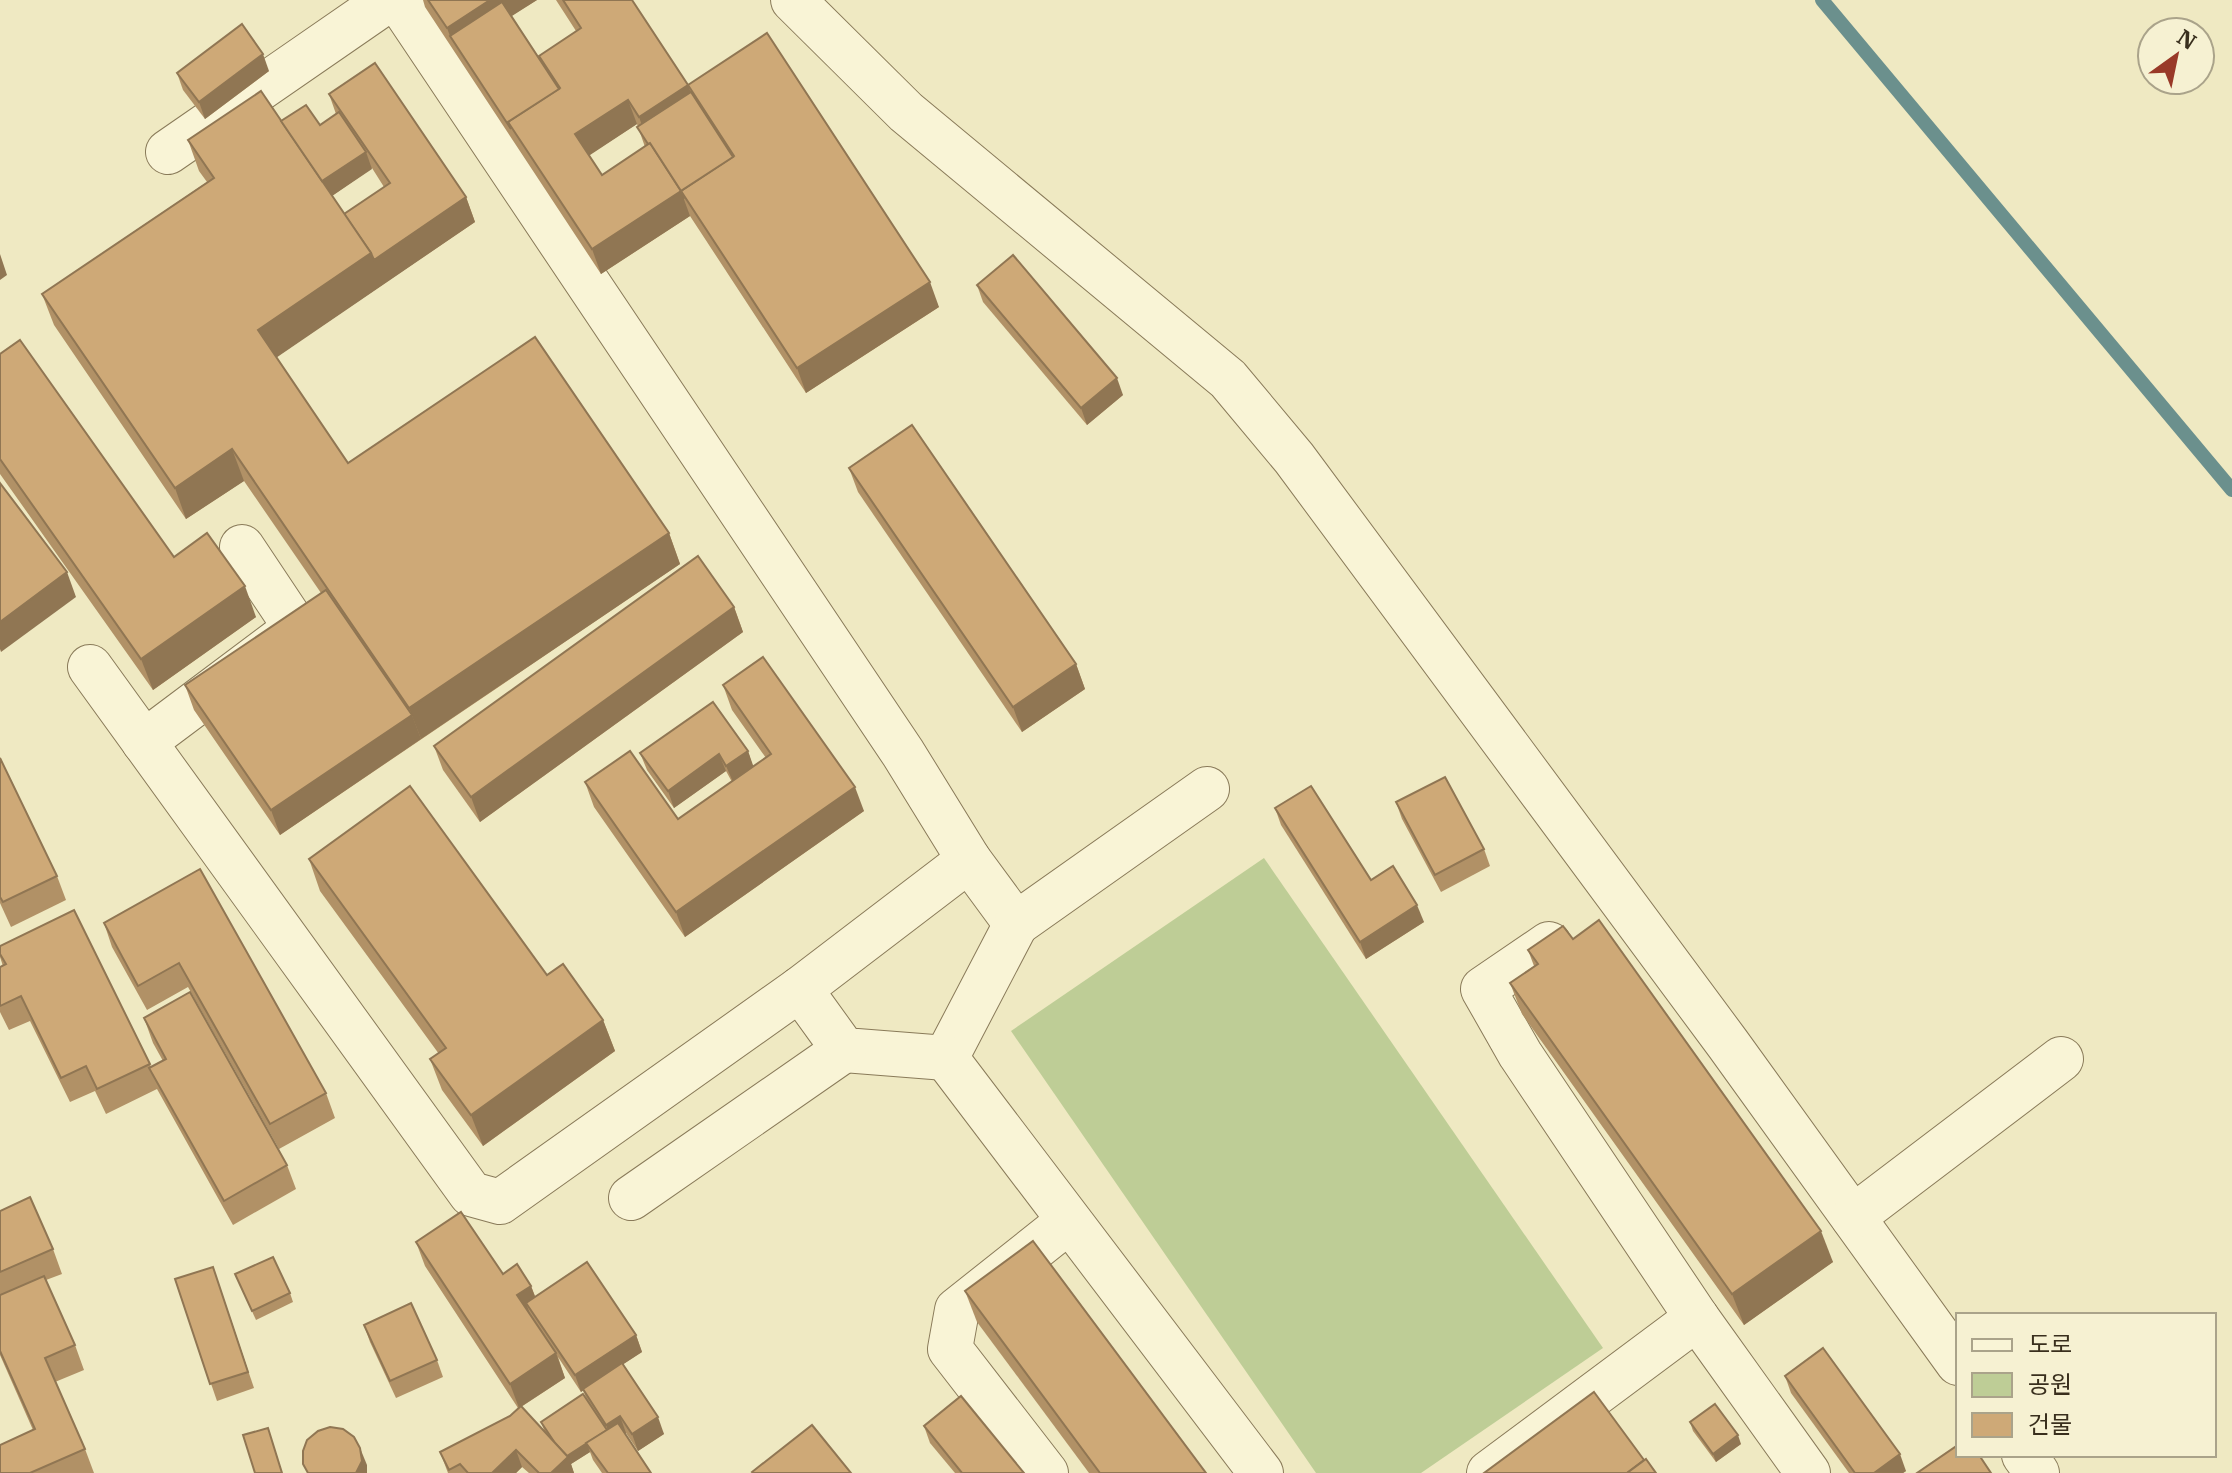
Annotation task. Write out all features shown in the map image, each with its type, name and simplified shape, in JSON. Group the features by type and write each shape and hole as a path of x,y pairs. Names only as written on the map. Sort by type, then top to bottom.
{"street":[{"path":"168,152 388,0"},
{"path":"398,0 903,753 969,860 1016,924"},
{"path":"793,0 906,112 1228,379 1304,470 1728,1044 1956,1360"},
{"path":"144,742 296,628 242,547"},
{"path":"90,667 471,1194 500,1202 800,989 969,860"},
{"path":"946,1058 1016,924 1207,789"},
{"path":"1549,944 1483,989 1520,1054 1697,1318 1808,1473"},
{"path":"800,989 844,1050"},
{"path":"631,1198 844,1050 946,1058 1261,1473"},
{"path":"1853,1217 2061,1059"},
{"path":"1046,1473 950,1349 957,1310 1069,1221"},
{"path":"1489,1473 1697,1318"}],"green space":[{"path":"1264,858 1603,1348 1421,1473 1316,1473 1011,1031"}],"building":[{"path":"428,0 490,0 447,28"},
{"path":"563,0 632,0 688,85 639,117 628,100 575,134 602,175 650,143 681,191 592,249 508,122 560,88 539,56 581,28"},
{"path":"502,2 559,89 508,122 511,129 450,36"},
{"path":"242,24 263,54 199,102 177,73"},
{"path":"767,33 930,282 797,368 681,191 734,156 688,85"},
{"path":"375,63 466,197 374,260 344,214 390,183 329,94"},
{"path":"261,91 371,253 258,330 348,463 535,337 669,533 409,708 232,449 175,488 42,294 214,178 188,140"},
{"path":"691,92 733,157 681,191 637,127"},
{"path":"306,105 320,125 339,112 366,152 322,181 281,121"},
{"path":"1013,255 1117,378 1081,408 977,285"},
{"path":"20,340 174,557 207,533 245,586 141,659 0,459 0,354"},
{"path":"912,425 1076,664 1013,707 849,468"},
{"path":"0,483 67,572 0,622"},
{"path":"698,556 734,607 471,797 434,746"},
{"path":"326,590 412,715 271,810 185,685"},
{"path":"763,657 855,787 676,912 585,782 630,751 678,819 771,754 723,685"},
{"path":"713,702 748,751 726,766 719,754 668,791 640,753"},
{"path":"0,758 57,876 3,902 0,897"},
{"path":"1445,777 1484,849 1435,875 1396,802"},
{"path":"410,786 547,975 563,964 603,1020 471,1115 430,1059 446,1048 309,859"},
{"path":"1311,786 1371,880 1393,866 1417,905 1360,942 1275,808"},
{"path":"200,869 326,1093 270,1124 179,963 138,986 104,923"},
{"path":"74,910 150,1064 97,1089 86,1066 61,1078 21,996 0,1006 0,967 6,964 0,954 0,946"},
{"path":"1599,920 1821,1231 1732,1294 1510,983 1538,964 1528,950 1563,926 1573,939"},
{"path":"190,992 287,1165 224,1201 149,1068 166,1059 144,1018"},
{"path":"30,1197 53,1249 0,1272 0,1211"},
{"path":"461,1212 503,1274 517,1264 531,1286 517,1295 556,1353 510,1384 416,1242"},
{"path":"1033,1241 1206,1473 1100,1473 965,1291"},
{"path":"273,1257 290,1293 252,1311 235,1274"},
{"path":"587,1262 636,1335 575,1375 526,1303"},
{"path":"213,1267 248,1372 210,1384 175,1279"},
{"path":"44,1276 75,1345 45,1358 85,1449 30,1473 0,1473 0,1445 35,1429 0,1351 0,1295"},
{"path":"411,1303 437,1360 390,1381 364,1325"},
{"path":"1823,1348 1900,1454 1874,1473 1855,1473 1785,1376"},
{"path":"622,1363 658,1417 632,1434 620,1416 606,1425 583,1389"},
{"path":"1594,1392 1644,1460 1627,1473 1484,1473"},
{"path":"583,1394 607,1430 567,1456 541,1422"},
{"path":"961,1396 1024,1473 962,1473 924,1426"},
{"path":"1715,1404 1738,1435 1713,1454 1690,1422"},
{"path":"521,1406 568,1457 551,1473 539,1473 516,1450 492,1473 468,1473 460,1464 449,1470 440,1452 510,1416"},
{"path":"618,1423 651,1473 608,1473 586,1443"},
{"path":"812,1425 851,1473 752,1472"},
{"path":"330,1427 343,1429 354,1437 362,1461 356,1473 308,1473 303,1464 307,1440 318,1431"},
{"path":"268,1428 282,1473 255,1473 243,1435"},
{"path":"1956,1446 1956,1457 1980,1457 1991,1473 1917,1473"},
{"path":"1646,1459 1656,1473 1627,1473"}],"waterway":[{"path":"1822,0 2232,490"}]}
